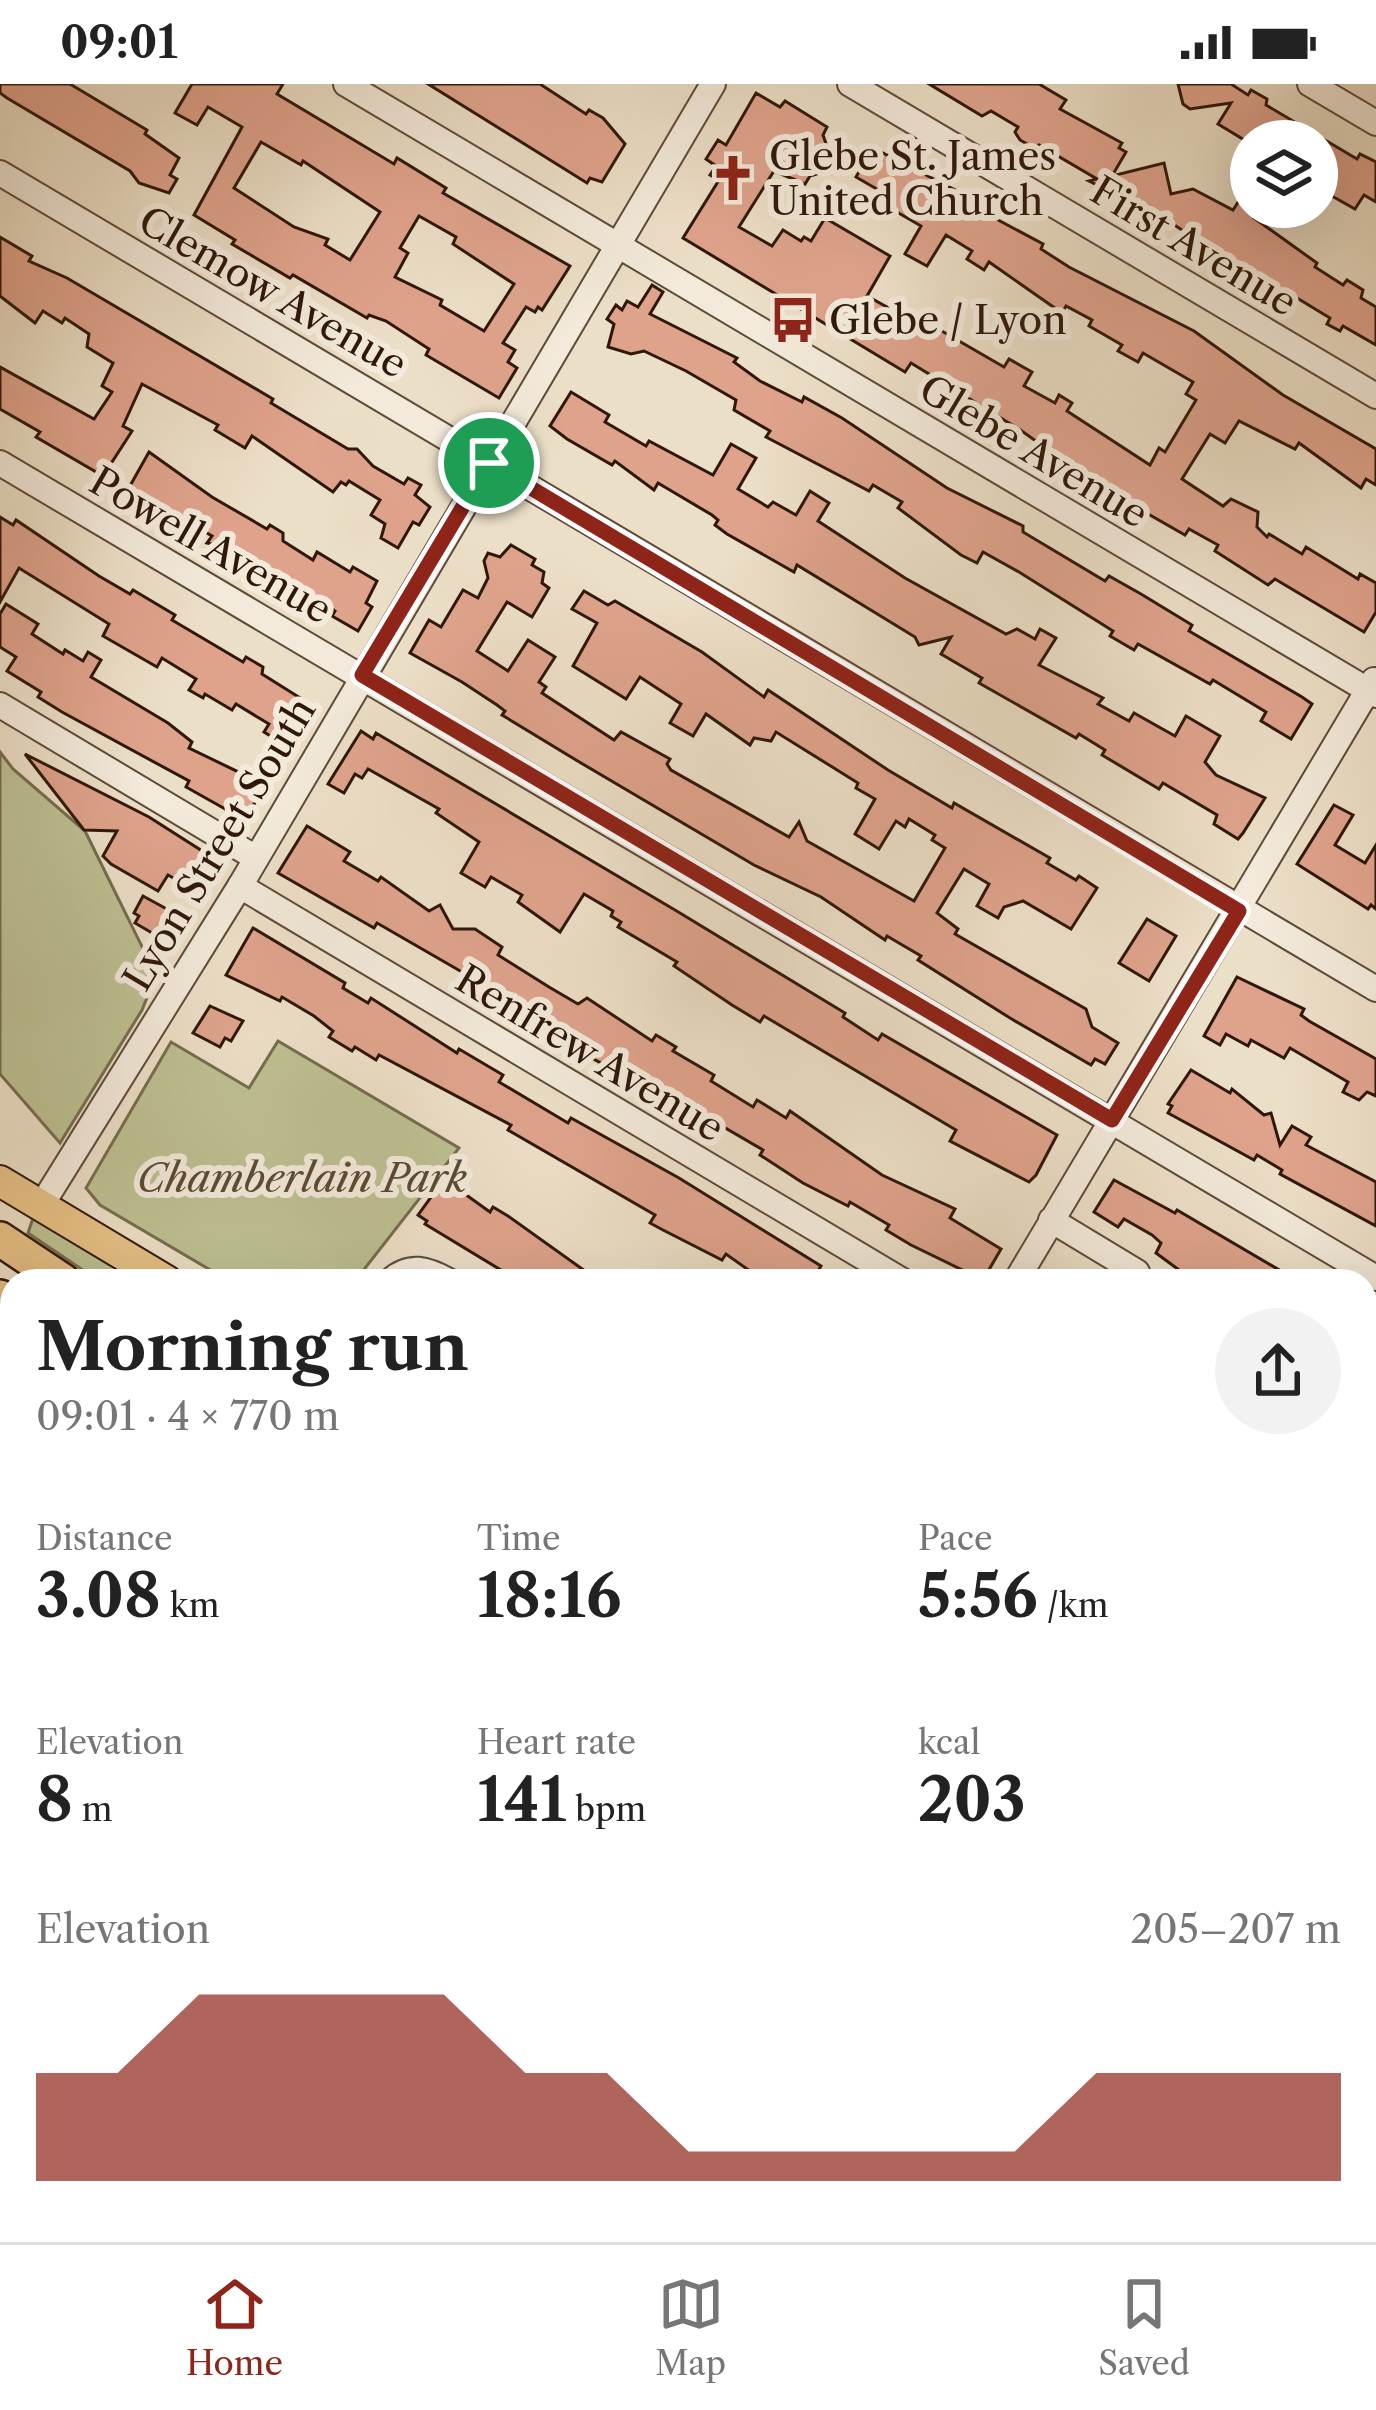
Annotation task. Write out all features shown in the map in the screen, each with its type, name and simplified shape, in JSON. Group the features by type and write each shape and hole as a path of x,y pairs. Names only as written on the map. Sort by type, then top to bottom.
{"highway":[{"path":"0,1239 45,1269"}],"main road":[{"path":"0,1181 147,1269"}],"street":[{"name":"Glebe Avenue","path":"346,84 1373,688"},
{"name":"Lyon Street South","path":"41,1206 240,886 713,84"},
{"name":"First Avenue","path":"850,84 1376,396"},
{"path":"1310,84 1376,123"},
{"name":"Clemow Avenue","path":"0,172 1376,989"},
{"name":"Powell Avenue","path":"0,463 1361,1269"},
{"path":"1023,1269 1373,688"},
{"path":"0,705 256,858"},
{"name":"Renfrew Avenue","path":"240,886 883,1269"},
{"path":"1051,1220 1132,1269"}],"green space":[{"path":"0,752 13,769 85,831 156,975 142,1010 60,1143 0,1074"},
{"name":"Chamberlain Park","path":"278,1041 459,1148 364,1269 209,1269 100,1205 86,1188 171,1042 249,1088"},
{"path":"33,1218 119,1269 81,1269 28,1233"}],"building":[{"path":"0,84 70,84 147,130 145,134 179,158 170,175 177,179 169,193 139,183 130,171 7,98 0,93"},
{"path":"192,84 283,84 277,94 394,164 397,158 446,188 443,193 570,266 542,310 526,307 503,343 515,350 508,362 517,368 499,398 426,355 429,349 386,321 367,318 293,275 290,278 194,215 242,127 208,107 197,125 175,113","holes":["261,142 301,165 303,161 380,212 350,260 325,245 328,239 294,227 234,188","419,216 456,237 453,244 514,284 484,331 440,305 442,300 395,277 408,253 400,248"]},
{"path":"428,84 540,84 586,114 589,110 603,118 625,144 602,182 590,178 587,183"},
{"path":"929,84 1039,84 1066,100 1060,109 1122,143 1119,148 1126,152 1112,176 1164,163 1171,194 1193,189 1230,208 1230,228 1268,228 1317,263 1315,267 1343,285 1347,280 1363,290 1361,298 1376,307 1376,345 1343,326 1340,331 1327,324 1330,318 1286,291 1282,297 1170,222 1089,181 1097,179 1039,145 1036,149 1020,140 1015,132 1018,127 991,111 982,116"},
{"path":"1178,84 1231,84 1248,95 1251,90 1267,99 1266,105 1291,120 1230,120 1230,131 1218,124 1231,103 1190,109 1183,104"},
{"path":"756,93 780,107 785,101 827,127 823,135 831,158 823,172 810,176 805,184 774,171 739,227 772,246 783,230 801,241 804,237 811,241 825,218 890,256 867,296 918,324 921,319 1004,367 1009,359 1032,372 1024,386 1055,403 1059,395 1072,403 1067,411 1150,465 1159,448 1165,452 1196,400 1186,394 1193,382 1143,353 1138,362 1118,351 1122,345 1089,326 1092,320 1066,306 1062,313 989,262 984,270 967,259 972,251 946,235 927,266 905,254 921,226 890,208 894,199 856,177 873,148 963,194 959,199 1043,244 1041,249 1069,267 1194,331 1283,395 1376,449 1376,485 1366,479 1361,488 1299,443 1295,449 1239,421 1225,443 1210,434 1182,479 1223,506 1231,499 1258,512 1257,527 1267,537 1302,554 1306,547 1358,579 1360,574 1376,583 1376,612 1364,632 1275,579 1268,585 1215,551 1218,545 1189,529 1185,535 1099,486 1019,429 911,363 905,372 683,238 719,180 710,175 716,166 706,159 718,140 726,145"},
{"path":"1338,148 1357,159 1360,154 1376,162 1376,202 1364,195 1355,209 1338,199"},
{"path":"0,237 32,256 29,261 67,278 273,399 271,403 348,449 357,449 373,466 404,484 408,478 421,485 415,495 430,507 419,525 413,522 398,548 381,538 385,524 371,515 380,500 349,481 341,482 333,492 252,436 245,448 215,430 218,425 142,384 123,426 132,431 103,476 36,437 40,432 0,409 0,367 94,419 112,392 102,386 113,363 87,347 89,334 65,318 62,323 43,311 35,323 0,296"},
{"path":"652,285 663,292 650,314 737,358 734,362 760,381 842,418 947,488 1023,526 1023,532 1105,581 1109,576 1141,594 1192,625 1189,631 1312,704 1291,739 1261,721 1266,712 1213,680 1210,684 1138,644 1134,650 1110,636 1113,631 983,552 977,563 961,555 898,508 902,502 873,485 869,491 766,437 770,431 734,410 736,400 686,371 644,351 631,354 608,347 614,324 607,319 616,305 622,310 627,301 638,307"},
{"path":"571,392 609,415 605,422 646,446 649,441 713,475 731,444 756,458 738,489 768,507 773,502 796,515 810,491 829,503 818,521 905,578 1006,634 1017,629 1035,639 1040,629 1056,638 1039,665 1103,698 1098,704 1129,721 1134,713 1175,736 1186,716 1220,736 1205,762 1216,775 1265,798 1238,839 1214,824 1217,815 1163,783 1159,789 1102,755 1105,750 1079,734 1076,738 979,683 982,678 941,654 951,637 919,645 915,637 797,565 794,572 727,534 715,525 718,520 712,515 658,483 654,490 615,461 612,465 567,439 550,426"},
{"path":"149,452 212,497 267,529 270,525 283,533 283,541 313,560 317,552 350,572 353,567 377,581 366,603 372,607 358,631 332,616 335,611 326,604 226,547 207,543 212,536 155,503 152,508 126,493"},
{"path":"0,517 13,525 16,520 99,576 175,615 172,620 243,662 246,657 263,667 262,674 305,701 282,743 264,732 269,724 236,704 232,710 189,690 196,679 162,658 157,667 103,636 109,624 19,568 0,602"},
{"path":"511,545 535,559 532,565 544,572 542,583 549,588 532,617 507,602 477,651 508,671 528,640 555,657 539,682 546,687 542,693 614,740 621,732 670,759 671,770 789,837 799,822 807,841 914,901 945,848 932,840 935,835 909,819 905,827 896,821 879,849 855,834 875,799 856,788 858,783 776,732 771,741 754,738 750,745 706,714 693,736 670,723 681,704 640,677 626,699 573,666 597,623 572,609 584,591 608,605 615,601 702,652 764,697 768,690 888,770 952,808 954,803 1050,858 1047,863 1097,888 1071,929 1023,901 1004,907 998,918 977,906 989,884 964,869 937,913 958,929 955,934 1086,1009 1092,1027 1118,1043 1105,1064 1095,1059 1091,1065 1010,1018 918,960 921,956 887,936 885,940 821,897 754,865 581,763 502,715 505,711 462,682 410,653 429,620 441,627 463,590 478,598 488,578 484,561 488,553 500,557"},
{"path":"6,604 38,624 32,634 63,654 65,650 83,661 88,652 101,660 91,677 168,723 192,742 189,748 257,781 254,787 261,792 248,815 237,808 234,814 186,787 189,781 62,712 7,671 16,657 0,647 0,614"},
{"path":"361,731 373,739 376,733 675,910 845,1013 843,1017 878,1040 882,1034 1057,1135 1036,1175 1029,1182 950,1141 956,1130 764,1016 760,1022 732,1005 674,966 677,962 618,927 621,922 611,916 613,911 584,894 560,932 518,902 522,895 491,877 485,887 461,873 479,842 436,813 439,809 368,769 362,778 355,774 344,793 328,784"},
{"path":"25,754 149,817 210,856 218,864 205,886 198,892 168,875 158,891 111,864 103,856 117,831 84,830"},
{"path":"1334,805 1353,815 1335,845 1365,863 1376,845 1376,909 1371,905 1368,909 1297,864"},
{"path":"307,826 350,852 344,861 378,881 381,877 429,911 440,905 453,929 475,929 502,947 498,955 578,1004 587,998 652,1041 656,1035 714,1075 711,1081 753,1107 757,1100 786,1118 790,1111 882,1175 955,1209 950,1218 1001,1249 989,1269 960,1269 911,1245 886,1230 889,1225 850,1202 848,1206 803,1183 760,1155 763,1150 653,1086 651,1091 572,1047 485,993 488,987 278,873"},
{"path":"143,896 185,919 171,944 135,923 139,916 134,913"},
{"path":"1147,919 1176,936 1149,981 1119,963"},
{"path":"253,928 345,983 343,988 368,1003 371,998 457,1053 459,1049 503,1075 499,1082 568,1123 571,1118 679,1178 821,1266 747,1269 726,1254 722,1260 650,1223 655,1215 508,1130 511,1125 379,1055 376,1060 355,1047 352,1051 329,1037 333,1031 314,1016 282,997 280,1001 226,975"},
{"path":"1237,977 1304,1009 1301,1015 1309,1021 1376,1059 1376,1096 1367,1092 1359,1100 1343,1092 1348,1082 1290,1048 1284,1058 1251,1040 1248,1046 1226,1034 1220,1045 1204,1036"},
{"path":"210,1006 243,1021 231,1041 225,1038 220,1047 193,1033"},
{"path":"1191,1070 1230,1093 1232,1089 1264,1115 1271,1113 1280,1145 1292,1126 1311,1137 1306,1145 1376,1182 1376,1226 1280,1174 1282,1170 1257,1155 1254,1160 1168,1113 1172,1106 1168,1104"},
{"path":"444,1179 490,1212 493,1207 508,1216 582,1269 499,1269 425,1224 418,1215"},
{"path":"1114,1180 1177,1210 1278,1269 1178,1269 1156,1253 1161,1243 1152,1235 1124,1219 1118,1227 1094,1212"}],"place":[{"name":"Glebe St. James United Church","path":"733,178"},
{"name":"Glebe / Lyon","path":"793,320"}],"route":[{"path":"489,463 1239,911 1112,1120 362,675 489,463"}]}
